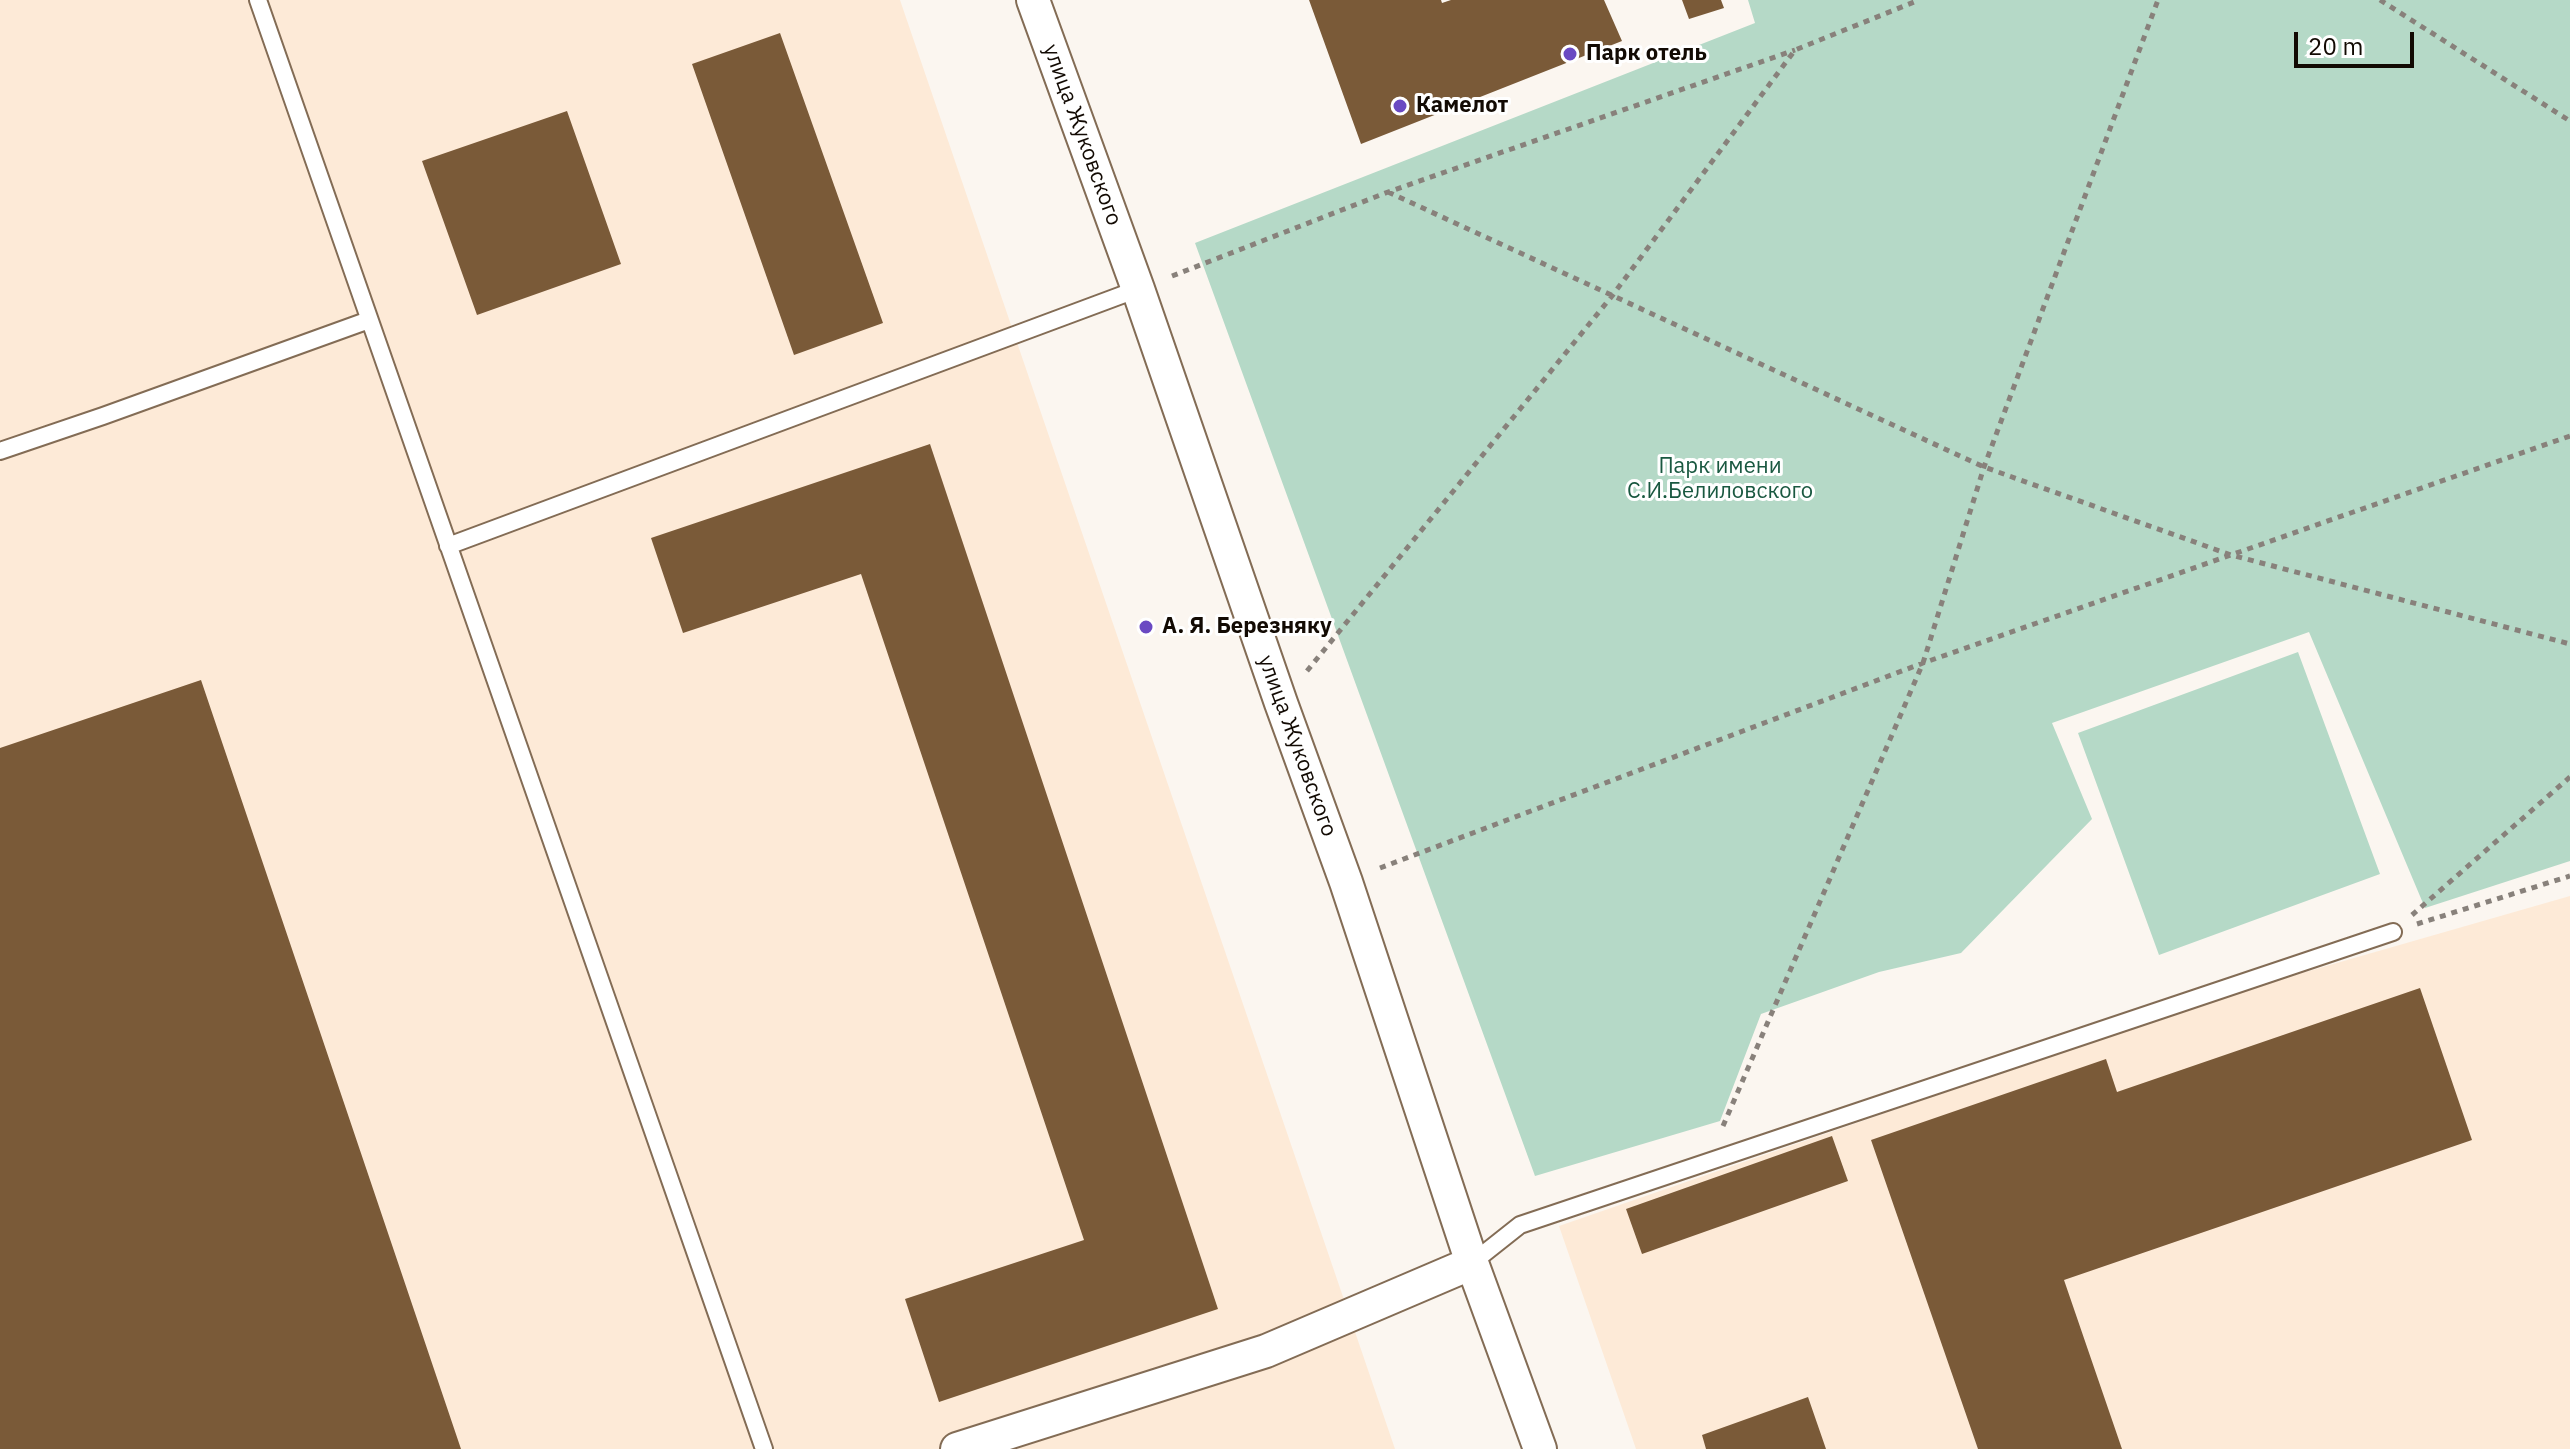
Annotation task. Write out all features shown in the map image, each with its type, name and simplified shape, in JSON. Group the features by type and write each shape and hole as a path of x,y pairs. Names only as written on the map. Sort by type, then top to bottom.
{"street":[{"name":"улица Жуковского","path":"1033,0 1346,882 1472,1263 1540,1449"},
{"path":"957,1449 1266,1351 1472,1263"}],"lane":[{"path":"258,0 764,1449"},
{"path":"448,546 1138,289"},
{"path":"0,451 369,320"},
{"path":"1472,1263 1520,1225 2393,932"}],"path":[{"path":"1138,289 1388,192 1795,50 1919,0"},
{"path":"1708,1160 1923,663 1984,467 2158,0"},
{"path":"2380,0 2570,121"},
{"path":"1281,703 1612,296 1795,50"},
{"path":"1388,192 1984,467 2231,555 2570,644"},
{"path":"1346,882 1465,834 1923,663 2570,436"},
{"path":"2393,932 2570,777"},
{"path":"2393,932 2570,876"}],"shaded area":[{"path":"0,0 900,0 1395,1449 0,1449"},
{"path":"2570,896 2570,1449 1636,1449 1559,1226 2229,994"}],"green space":[{"name":"Парк имени С.И.Белиловского","path":"1748,0 2570,0 2570,861 2425,908 2309,632 2052,723 2092,819 1961,953 1879,972 1761,1014 1720,1121 1535,1176 1195,243 1755,23"},
{"path":"2298,652 2380,874 2159,955 2078,733"}],"building":[{"path":"1309,0 1441,0 1442,3 1451,0 1604,0 1622,41 1361,144"},
{"path":"1682,0 1721,0 1724,8 1689,19"},
{"path":"780,33 883,323 794,355 692,64"},
{"path":"567,111 621,264 477,315 422,161"},
{"path":"930,444 1218,1309 939,1402 905,1299 1084,1240 861,574 683,633 651,538"},
{"path":"201,680 461,1449 0,1449 0,748"},
{"path":"2420,988 2472,1140 2064,1280 2122,1449 1978,1449 1871,1140 2106,1059 2117,1092"},
{"path":"1832,1136 1848,1181 1642,1254 1626,1209"},
{"path":"1808,1397 1826,1449 1706,1449 1702,1435"}],"place":[{"name":"Парк отель","path":"1570,54"},
{"name":"Камелот","path":"1400,106"},
{"name":"А. Я. Березняку","path":"1146,627"}]}
